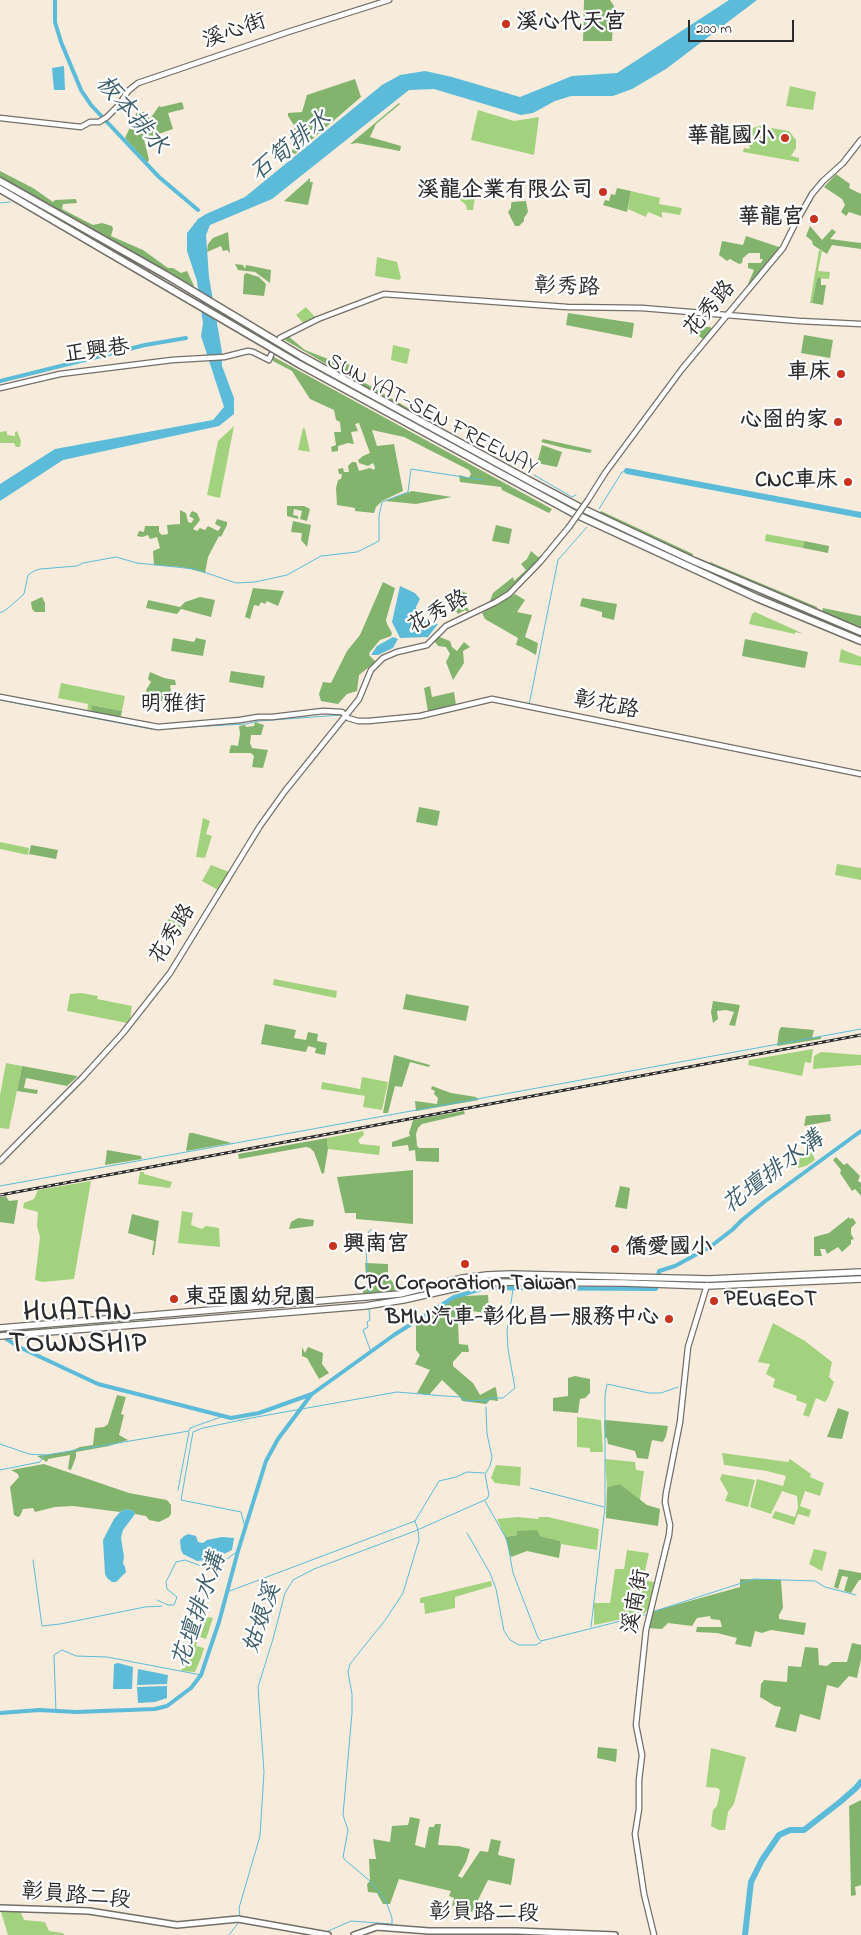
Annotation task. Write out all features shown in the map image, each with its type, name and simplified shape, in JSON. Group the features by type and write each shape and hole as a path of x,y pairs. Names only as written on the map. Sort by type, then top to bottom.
{"highway":[{"name":"SUN YAT-SEN FREEWAY","path":"0,181 366,392 579,507 752,587 861,632"},
{"name":"SUN YAT-SEN FREEWAY","path":"0,189 299,364 575,514 757,598 861,641"}],"main road":[{"path":"0,1328 334,1298 368,1297 410,1292 463,1278 506,1274 709,1278 861,1272"},
{"path":"0,1336 365,1306 403,1300 484,1282 624,1283 707,1286 861,1279"},
{"path":"334,1298 336,1308"},
{"name":"彰員路二段","path":"0,1908 89,1911 178,1925 200,1924 229,1919 325,1934"},
{"name":"彰員路二段","path":"354,1935 377,1928 615,1935"}],"street":[{"name":"溪心街","path":"0,118 81,127 90,122 99,122 107,118 119,105 128,90 138,83 389,0"},
{"name":"花秀路","path":"0,1161 83,1077 123,1033 170,973 260,826 285,791 359,700 371,670 383,658 397,652 428,644 446,626 509,594 540,562 588,500 605,473 682,369 783,248 812,194 843,163 861,140"},
{"name":"彰秀路","path":"280,338 318,318 384,294 567,307 642,308 728,316 861,324"},
{"name":"正興巷","path":"0,388 60,374 172,360 199,360 224,357 250,351 270,357"},
{"name":"明雅街","path":"0,697 158,727 323,711 342,712 346,716"},
{"name":"彰花路","path":"346,716 361,721 420,716 492,700 861,774"},
{"name":"溪南街","path":"654,1935 644,1894 635,1834 639,1809 639,1780 642,1756 636,1725 646,1630 669,1535 670,1525 666,1493 680,1422 688,1347 709,1278"}],"green space":[{"path":"584,0 610,0 614,6 612,41 583,41"},
{"path":"355,79 361,97 295,154 291,152 298,138 293,132 295,127 288,113 302,112 307,95"},
{"path":"790,86 816,92 813,110 786,106"},
{"path":"182,102 184,109 168,113 173,129 144,139 149,160 147,163 125,138 137,112 144,112 150,119 159,106"},
{"path":"399,103 376,124 370,137 401,146 400,151 357,143 350,144"},
{"path":"478,110 514,121 539,117 534,155 471,140"},
{"path":"759,126 789,131 796,140 796,148 791,156 799,158 799,162 743,152 744,148 750,149 748,140 750,132 753,128"},
{"path":"0,171 33,188 53,202 55,200 76,199 77,203 63,204 62,209 93,225 102,223 112,226 111,236 143,250 168,268 173,268 181,273 187,271 194,286 0,177"},
{"path":"836,174 850,184 849,188 861,194 861,216 849,212 846,216 841,212 845,205 842,199 824,187"},
{"path":"310,178 310,182 313,182 308,205 284,201"},
{"path":"617,188 631,191 627,212 603,205 605,200 609,201 611,194 615,195"},
{"path":"631,191 660,198 659,204 682,208 680,215 662,212 663,218 648,212 646,217 628,209"},
{"path":"461,193 475,197 473,210 467,210 466,205 460,200"},
{"path":"526,201 528,212 524,221 519,226 515,226 508,212 511,204 512,202"},
{"path":"810,226 822,240 832,229 836,232 830,239 861,243 861,249 832,245 827,254 813,245 812,241 806,236"},
{"path":"228,232 230,253 227,250 223,251 221,246 207,252 208,244 213,238"},
{"path":"746,236 782,248 753,283 748,284 754,270 748,268 748,263 761,263 763,259 760,259 760,253 749,253 743,258 742,263 739,264 730,259 727,261 719,255 722,241 743,245"},
{"path":"819,250 822,251 818,271 830,272 829,279 817,278 812,303 810,303"},
{"path":"377,257 397,262 401,278 399,280 375,276"},
{"path":"235,264 243,265 245,269 246,265 271,270 270,283 255,272 238,270"},
{"path":"246,273 259,277 266,284 264,296 243,294 244,275"},
{"path":"817,278 821,278 821,285 826,285 823,305 812,303"},
{"path":"306,307 315,317 304,324 296,315"},
{"path":"568,313 634,323 632,338 566,325"},
{"path":"690,326 710,327 713,329 704,340 690,329"},
{"path":"804,335 833,340 830,358 801,353"},
{"path":"288,336 305,350 356,367 355,377 413,411 414,415 285,340"},
{"path":"393,345 410,349 407,364 391,360"},
{"path":"272,356 552,509 549,513 502,490 501,487 460,482 459,475 469,478 471,474 469,470 404,437 372,430 377,446 394,444 403,491 382,501 376,507 374,513 355,511 355,508 337,505 336,488 342,474 339,474 338,469 343,468 344,472 349,472 348,466 352,462 356,462 359,471 370,468 374,470 375,467 373,463 368,466 359,463 358,460 370,453 359,423 355,424 358,431 351,432 354,444 348,443 338,446 338,451 332,452 331,447 336,445 334,432 341,432 340,422 336,420 334,410 310,399 292,371 273,361"},
{"path":"234,426 220,498 207,495 218,441"},
{"path":"303,428 305,429 310,452 298,450"},
{"path":"7,431 7,435 15,436 17,431 21,441 20,447 16,447 14,443 0,443 0,432"},
{"path":"543,439 592,450 590,453 564,448 541,442"},
{"path":"542,445 562,452 557,467 537,463"},
{"path":"412,491 452,497 416,504 385,501"},
{"path":"287,506 304,506 310,509 307,521 300,519 302,511 294,509 293,515 298,516 298,519 287,516"},
{"path":"180,510 186,513 188,522 191,523 194,519 189,516 192,511 197,513 200,520 193,529 197,531 200,528 205,530 208,526 218,531 221,527 215,524 217,519 227,522 221,537 219,536 208,557 205,573 182,567 154,565 153,551 160,548 157,537 150,539 148,535 137,536 139,531 144,532 145,526 159,526 159,532 162,535 168,534 167,525 180,524"},
{"path":"601,511 693,554 692,557 599,514"},
{"path":"293,521 311,525 307,547 301,540 302,533 291,532"},
{"path":"496,525 512,529 509,544 492,541"},
{"path":"766,534 804,541 803,548 765,541"},
{"path":"804,541 829,546 828,553 803,548"},
{"path":"531,551 538,557 542,556 542,558 510,590 494,602 490,601 493,593 513,577 514,581 526,570 521,564 527,559"},
{"path":"710,562 817,607 816,610 709,565"},
{"path":"383,582 395,588 386,620 392,633 391,636 380,640 370,652 369,655 375,661 359,675 357,691 347,694 338,704 321,701 319,694 323,682 331,683 347,651 360,635"},
{"path":"253,588 284,591 278,606 267,601 265,604 261,602 259,606 254,605 250,619 245,617"},
{"path":"458,589 468,594 468,600 463,600 464,608 468,608 469,613 465,610 458,614 451,603 454,599 453,590"},
{"path":"515,594 525,600 517,612 532,615 525,637 538,643 536,655 516,645 518,638 485,619 482,613"},
{"path":"42,597 45,603 45,612 35,612 32,609 31,602"},
{"path":"200,597 215,600 211,617 181,609 177,614 146,608 148,600 180,607 185,602"},
{"path":"582,598 617,604 614,620 602,617 602,612 580,606"},
{"path":"823,608 861,616 861,627 822,613"},
{"path":"755,612 804,634 795,632 795,634 749,624 752,614"},
{"path":"437,636 450,641 452,647 457,651 464,642 470,647 463,651 464,663 453,680 446,662 450,654 446,647 438,646 435,642"},
{"path":"173,638 194,642 196,638 206,640 203,656 171,651"},
{"path":"745,639 808,652 805,668 742,656"},
{"path":"841,649 861,657 861,666 839,662"},
{"path":"231,671 265,676 263,688 229,682"},
{"path":"150,672 175,680 176,685 171,685 167,701 151,701 151,698 148,696 146,690 151,682 148,679"},
{"path":"61,683 125,696 122,711 93,705 91,714 87,713 88,704 58,698"},
{"path":"430,686 432,697 454,692 456,705 428,712 424,688"},
{"path":"92,705 122,711 120,720 91,714"},
{"path":"255,722 264,725 261,735 251,735 250,743 252,748 268,750 263,768 252,767 254,756 251,753 229,753 231,745 238,746 239,726 254,726"},
{"path":"419,807 440,811 437,826 416,822"},
{"path":"203,818 210,821 206,834 212,836 205,858 196,857"},
{"path":"0,842 29,848 28,855 0,849"},
{"path":"31,845 58,850 56,859 29,854"},
{"path":"837,864 861,868 861,880 835,875"},
{"path":"211,865 229,872 218,890 202,881"},
{"path":"171,915 186,922 178,937 160,934"},
{"path":"274,979 337,991 336,998 273,985"},
{"path":"81,993 98,996 97,999 132,1006 130,1019 127,1023 67,1011 70,994"},
{"path":"406,994 469,1006 466,1021 403,1009"},
{"path":"713,1001 740,1005 735,1026 729,1025 734,1012 726,1010 717,1011 718,1019 713,1023 711,1012"},
{"path":"265,1024 296,1030 294,1038 306,1040 308,1032 318,1034 317,1041 327,1043 325,1055 315,1053 316,1048 308,1046 306,1052 261,1044"},
{"path":"781,1027 814,1030 812,1038 821,1036 821,1039 777,1046"},
{"path":"813,1049 811,1063 805,1062 802,1076 748,1065 749,1060"},
{"path":"821,1052 861,1055 861,1065 813,1069 814,1056"},
{"path":"394,1055 430,1065 429,1067 410,1062 402,1087 395,1086 388,1113 383,1113"},
{"path":"6,1063 22,1066 9,1129 0,1128 0,1095"},
{"path":"22,1066 77,1077 67,1086 26,1078 24,1088 38,1090 37,1094 17,1091"},
{"path":"362,1077 388,1082 382,1110 363,1107 365,1096 321,1089 322,1082 360,1089"},
{"path":"432,1086 451,1093 476,1097 479,1100 416,1111 415,1101 437,1104 438,1098 434,1094 435,1091 431,1089"},
{"path":"464,1111 465,1114 422,1124 418,1128 416,1134 417,1146 419,1148 439,1148 439,1162 416,1161 415,1150 409,1151 408,1145 392,1147 392,1142 410,1136 409,1133 413,1120"},
{"path":"830,1114 831,1121 804,1126 806,1116"},
{"path":"363,1131 364,1135 358,1140 360,1144 380,1146 379,1155 328,1149 327,1138"},
{"path":"189,1133 193,1133 232,1143 186,1151"},
{"path":"327,1138 328,1149 324,1173 322,1174 314,1152 306,1147 239,1159 238,1154"},
{"path":"810,1149 815,1160 806,1166 798,1168 801,1152"},
{"path":"107,1150 141,1156 142,1159 105,1165"},
{"path":"836,1157 844,1165 847,1163 860,1176 858,1181 861,1183 861,1196 855,1189 852,1191 840,1173 841,1170 833,1160"},
{"path":"413,1170 413,1224 356,1219 356,1213 345,1213 337,1177"},
{"path":"140,1172 172,1182 170,1188 138,1184"},
{"path":"91,1181 74,1279 43,1282 35,1280 40,1237 37,1226 38,1212 23,1208 24,1203 34,1199 38,1190"},
{"path":"620,1186 630,1188 627,1209 615,1207"},
{"path":"6,1196 9,1201 18,1200 14,1224 0,1222 0,1197"},
{"path":"182,1211 193,1213 191,1225 202,1229 206,1226 219,1228 220,1247 178,1243"},
{"path":"132,1214 159,1221 154,1255 152,1255 154,1241 128,1233"},
{"path":"849,1217 850,1219 853,1218 856,1223 851,1228 851,1234 854,1239 851,1240 851,1244 842,1252 838,1247 827,1254 825,1249 820,1249 822,1256 814,1256 814,1237 829,1233"},
{"path":"298,1218 314,1220 313,1226 289,1229 291,1222"},
{"path":"365,1263 388,1264 388,1276 394,1284 395,1291 363,1295 363,1290 367,1288"},
{"path":"488,1295 489,1311 486,1313 472,1311 471,1323 458,1324 459,1344 468,1345 469,1352 462,1352 453,1362 453,1366 473,1383 480,1395 495,1387 498,1401 490,1400 486,1404 462,1401 442,1380 429,1395 417,1393 430,1370 415,1364 420,1355 416,1350 416,1325 455,1298"},
{"path":"773,1323 805,1341 832,1362 829,1377 834,1382 828,1398 825,1402 816,1398 809,1417 803,1415 807,1404 796,1400 797,1396 773,1387 775,1379 766,1374 770,1364 758,1362"},
{"path":"302,1347 305,1353 308,1347 323,1353 322,1364 329,1373 319,1379 307,1358 302,1356"},
{"path":"575,1376 590,1379 590,1393 585,1398 580,1399 578,1413 553,1411 553,1398 568,1396 568,1378"},
{"path":"117,1395 126,1397 121,1414 124,1415 119,1435 128,1440 109,1446 76,1452 71,1470 68,1469 70,1455 48,1459 47,1462 37,1456 71,1451 93,1445 95,1428 104,1427 108,1424"},
{"path":"838,1408 849,1412 842,1439 827,1437"},
{"path":"577,1417 601,1420 603,1452 590,1452 590,1448 577,1447"},
{"path":"604,1421 668,1426 663,1442 652,1440 648,1459 637,1458 635,1451 608,1444 607,1438 605,1438"},
{"path":"722,1453 788,1462 790,1459 811,1474 810,1477 824,1483 820,1496 805,1491 800,1506 811,1510 809,1517 798,1514 794,1525 772,1518 775,1511 795,1517 798,1507 797,1496 782,1491 771,1514 750,1507 757,1479 783,1486 786,1476 767,1471 724,1465"},
{"path":"605,1459 635,1462 636,1470 644,1471 640,1500 620,1484 607,1487"},
{"path":"44,1464 129,1493 167,1500 171,1505 171,1514 159,1522 149,1520 146,1516 135,1514 134,1511 126,1509 120,1512 73,1506 55,1507 35,1512 33,1508 23,1509 20,1516 14,1515 10,1487 19,1477 18,1474 11,1470"},
{"path":"496,1465 521,1467 520,1486 495,1483 491,1478"},
{"path":"722,1474 755,1480 748,1507 725,1501 728,1493 720,1479"},
{"path":"620,1484 647,1505 660,1509 658,1526 606,1518 607,1487"},
{"path":"518,1517 538,1519 539,1517 548,1517 599,1529 597,1550 561,1544 560,1541 540,1536 517,1535 505,1537 497,1519"},
{"path":"537,1530 540,1536 560,1541 559,1558 527,1551 511,1557 505,1537 517,1535 517,1531"},
{"path":"814,1549 827,1552 822,1571 809,1564"},
{"path":"627,1550 649,1553 643,1580 654,1582 649,1607 642,1615 594,1625 594,1603 610,1603 615,1569 624,1569"},
{"path":"839,1569 861,1573 861,1580 859,1580 851,1593 844,1591 848,1577 842,1576 838,1589 834,1587"},
{"path":"740,1579 781,1580 783,1608 779,1619 806,1623 804,1635 771,1630 762,1633 755,1631 751,1647 735,1644 737,1638 717,1633 696,1632 697,1627 722,1627 720,1620 711,1619 710,1616 697,1618 692,1626 668,1623 662,1629 648,1628 651,1614 654,1611 740,1587"},
{"path":"491,1581 492,1586 455,1597 455,1608 425,1614 424,1603 420,1603 420,1598"},
{"path":"201,1616 213,1618 206,1639 200,1637 205,1623 200,1621"},
{"path":"193,1638 198,1639 196,1646 204,1648 201,1658 195,1672 181,1671"},
{"path":"852,1643 861,1645 861,1659 857,1678 849,1676 838,1688 827,1685 820,1720 800,1714 796,1732 775,1727 781,1707 775,1706 760,1697 761,1684 764,1680 787,1682 788,1666 801,1667 805,1647 818,1648 819,1665 827,1666 832,1662 847,1662"},
{"path":"598,1747 617,1749 616,1762 597,1758"},
{"path":"711,1748 746,1757 734,1804 728,1812 725,1830 719,1830 711,1826 713,1810 717,1806 720,1791 718,1788 706,1787"},
{"path":"861,1800 861,1885 855,1887 856,1895 851,1896 849,1806"},
{"path":"410,1817 420,1819 415,1845 425,1848 429,1827 441,1824 438,1845 470,1849 466,1862 458,1876 462,1878 480,1851 488,1852 491,1839 501,1841 498,1855 515,1859 511,1885 488,1880 472,1912 452,1906 454,1898 449,1896 451,1891 399,1879 390,1904 383,1904 377,1893 368,1892 367,1884 370,1881 369,1859 376,1859 373,1839 390,1842 392,1826 408,1825"},
{"path":"20,1910 24,1920 45,1922 49,1931 63,1933 64,1935 8,1935 1,1912"}],"water":[{"path":"729,0 757,0 666,69 632,89 613,96 571,96 555,101 533,113 521,115 434,89 409,90 272,199 210,225 206,235 209,277 222,352 222,366 234,398 234,414 219,426 63,460 0,501 0,484 55,449 213,420 224,407 201,336 203,323 197,281 187,251 187,233 198,219 206,214 245,197 382,85 400,75 425,71 520,97 572,76 617,73"},
{"path":"64,66 65,90 54,90 52,68"},
{"path":"400,586 415,593 420,599 416,607 418,618 438,624 428,637 400,638 392,622"},
{"path":"393,637 398,639 393,648 378,655 371,655 377,646"},
{"path":"126,1509 134,1511 135,1514 123,1530 121,1538 123,1563 126,1572 116,1582 112,1582 105,1574 103,1540 114,1519 120,1512"},
{"path":"188,1534 196,1536 198,1542 203,1543 207,1540 222,1537 234,1538 232,1550 224,1554 214,1554 212,1560 197,1561 183,1554 181,1550 180,1540"},
{"path":"118,1663 133,1667 132,1689 113,1689 114,1664"},
{"path":"138,1669 168,1675 167,1684 137,1685"},
{"path":"167,1686 167,1698 155,1702 138,1703 137,1687"}],"waterway":[{"name":"板本排水","path":"55,0 55,22 61,42 81,90 91,105 159,177 198,210"},
{"path":"0,203 10,202"},
{"path":"0,381 145,345 186,338"},
{"path":"0,613 24,594 28,575 34,571 77,566 83,563 116,557 137,563 195,569 236,583 255,582 287,575 321,556 357,552 379,541 379,516 382,502 408,492 411,469 483,480"},
{"path":"599,509 622,472 627,471"},
{"path":"627,471 861,515"},
{"path":"534,475 572,497 576,495"},
{"path":"529,705 558,560 587,527"},
{"path":"0,700 151,729 246,724 259,721 341,715"},
{"path":"363,719 394,716"},
{"path":"0,1186 861,1029"},
{"name":"花壇排水溝","path":"2,1336 19,1347 98,1384 231,1418 259,1413 312,1394 394,1335 454,1297 485,1288 656,1289 659,1271 675,1266 710,1247 764,1202 861,1131"},
{"path":"369,1295 366,1250 368,1233 371,1229"},
{"name":"姑娘溪","path":"487,1403 487,1400 491,1398 503,1398 515,1388 508,1349 507,1331 513,1289"},
{"path":"369,1309 370,1320 367,1322 368,1327 363,1330 371,1352"},
{"path":"591,1627 605,1507 605,1395 607,1384 649,1393 661,1393 678,1387"},
{"path":"245,1527 241,1512 181,1500 193,1432 203,1428 251,1418 397,1392 461,1397 467,1401 487,1400"},
{"name":"花壇排水溝","path":"0,1713 39,1710 76,1712 155,1709 167,1706 191,1688 201,1675 219,1622 238,1551 266,1461 278,1439 311,1395"},
{"name":"姑娘溪","path":"240,1918 239,1908 260,1836 264,1772 258,1687 285,1593 293,1580 314,1569 415,1531 487,1499 489,1495 485,1474 490,1466 492,1457 487,1434 486,1407"},
{"path":"0,1444 29,1454 47,1455 189,1431 190,1428 224,1416"},
{"path":"178,1490 189,1432"},
{"path":"0,1470 40,1462 44,1455"},
{"path":"227,1592 415,1521 439,1481 467,1472 484,1473"},
{"path":"530,1488 604,1507"},
{"path":"485,1501 507,1540 513,1573 538,1638 541,1641 649,1614"},
{"path":"326,1932 351,1921 392,1924 392,1918 386,1901 370,1881 343,1857 348,1830 343,1815 352,1713 352,1694 348,1672 350,1664 386,1619 403,1593 419,1540 415,1521"},
{"path":"467,1533 490,1573 496,1589 504,1631 510,1640 519,1645 536,1645 541,1642"},
{"path":"157,1600 168,1605 174,1605 177,1597 167,1589 166,1582 176,1562 185,1560 201,1566 227,1559 238,1551"},
{"path":"33,1560 42,1626 145,1607 162,1606"},
{"path":"652,1612 754,1579 815,1581 825,1587 856,1595"},
{"path":"56,1712 54,1655 62,1650 76,1656 107,1657 201,1675"},
{"path":"745,1935 751,1882 762,1860 779,1835 790,1830 804,1830 840,1802 861,1782"},
{"name":"姑娘溪","path":"229,1935 239,1922"}],"railway":[{"path":"0,1195 861,1035"}],"place":[{"name":"溪心代天宮","path":"506,24"},
{"name":"華龍國小","path":"785,138"},
{"name":"溪龍企業有限公司","path":"603,192"},
{"name":"華龍宮","path":"814,219"},
{"name":"車床","path":"841,374"},
{"name":"心囹的家","path":"838,422"},
{"name":"CNC車床","path":"848,482"},
{"name":"興南宮","path":"333,1246"},
{"name":"僑愛國小","path":"615,1249"},
{"name":"CPC Corporation, Taiwan","path":"465,1264"},
{"name":"東亞園幼兒園","path":"174,1299"},
{"name":"PEUGEOT","path":"714,1301"},
{"name":"BMW汽車-彰化昌一服務中心","path":"669,1319"}],"district":[{"name":"HUATAN TOWNSHIP","path":"78,1330"}],"water label":[{"name":"石筍排水","path":"292,148"}]}
